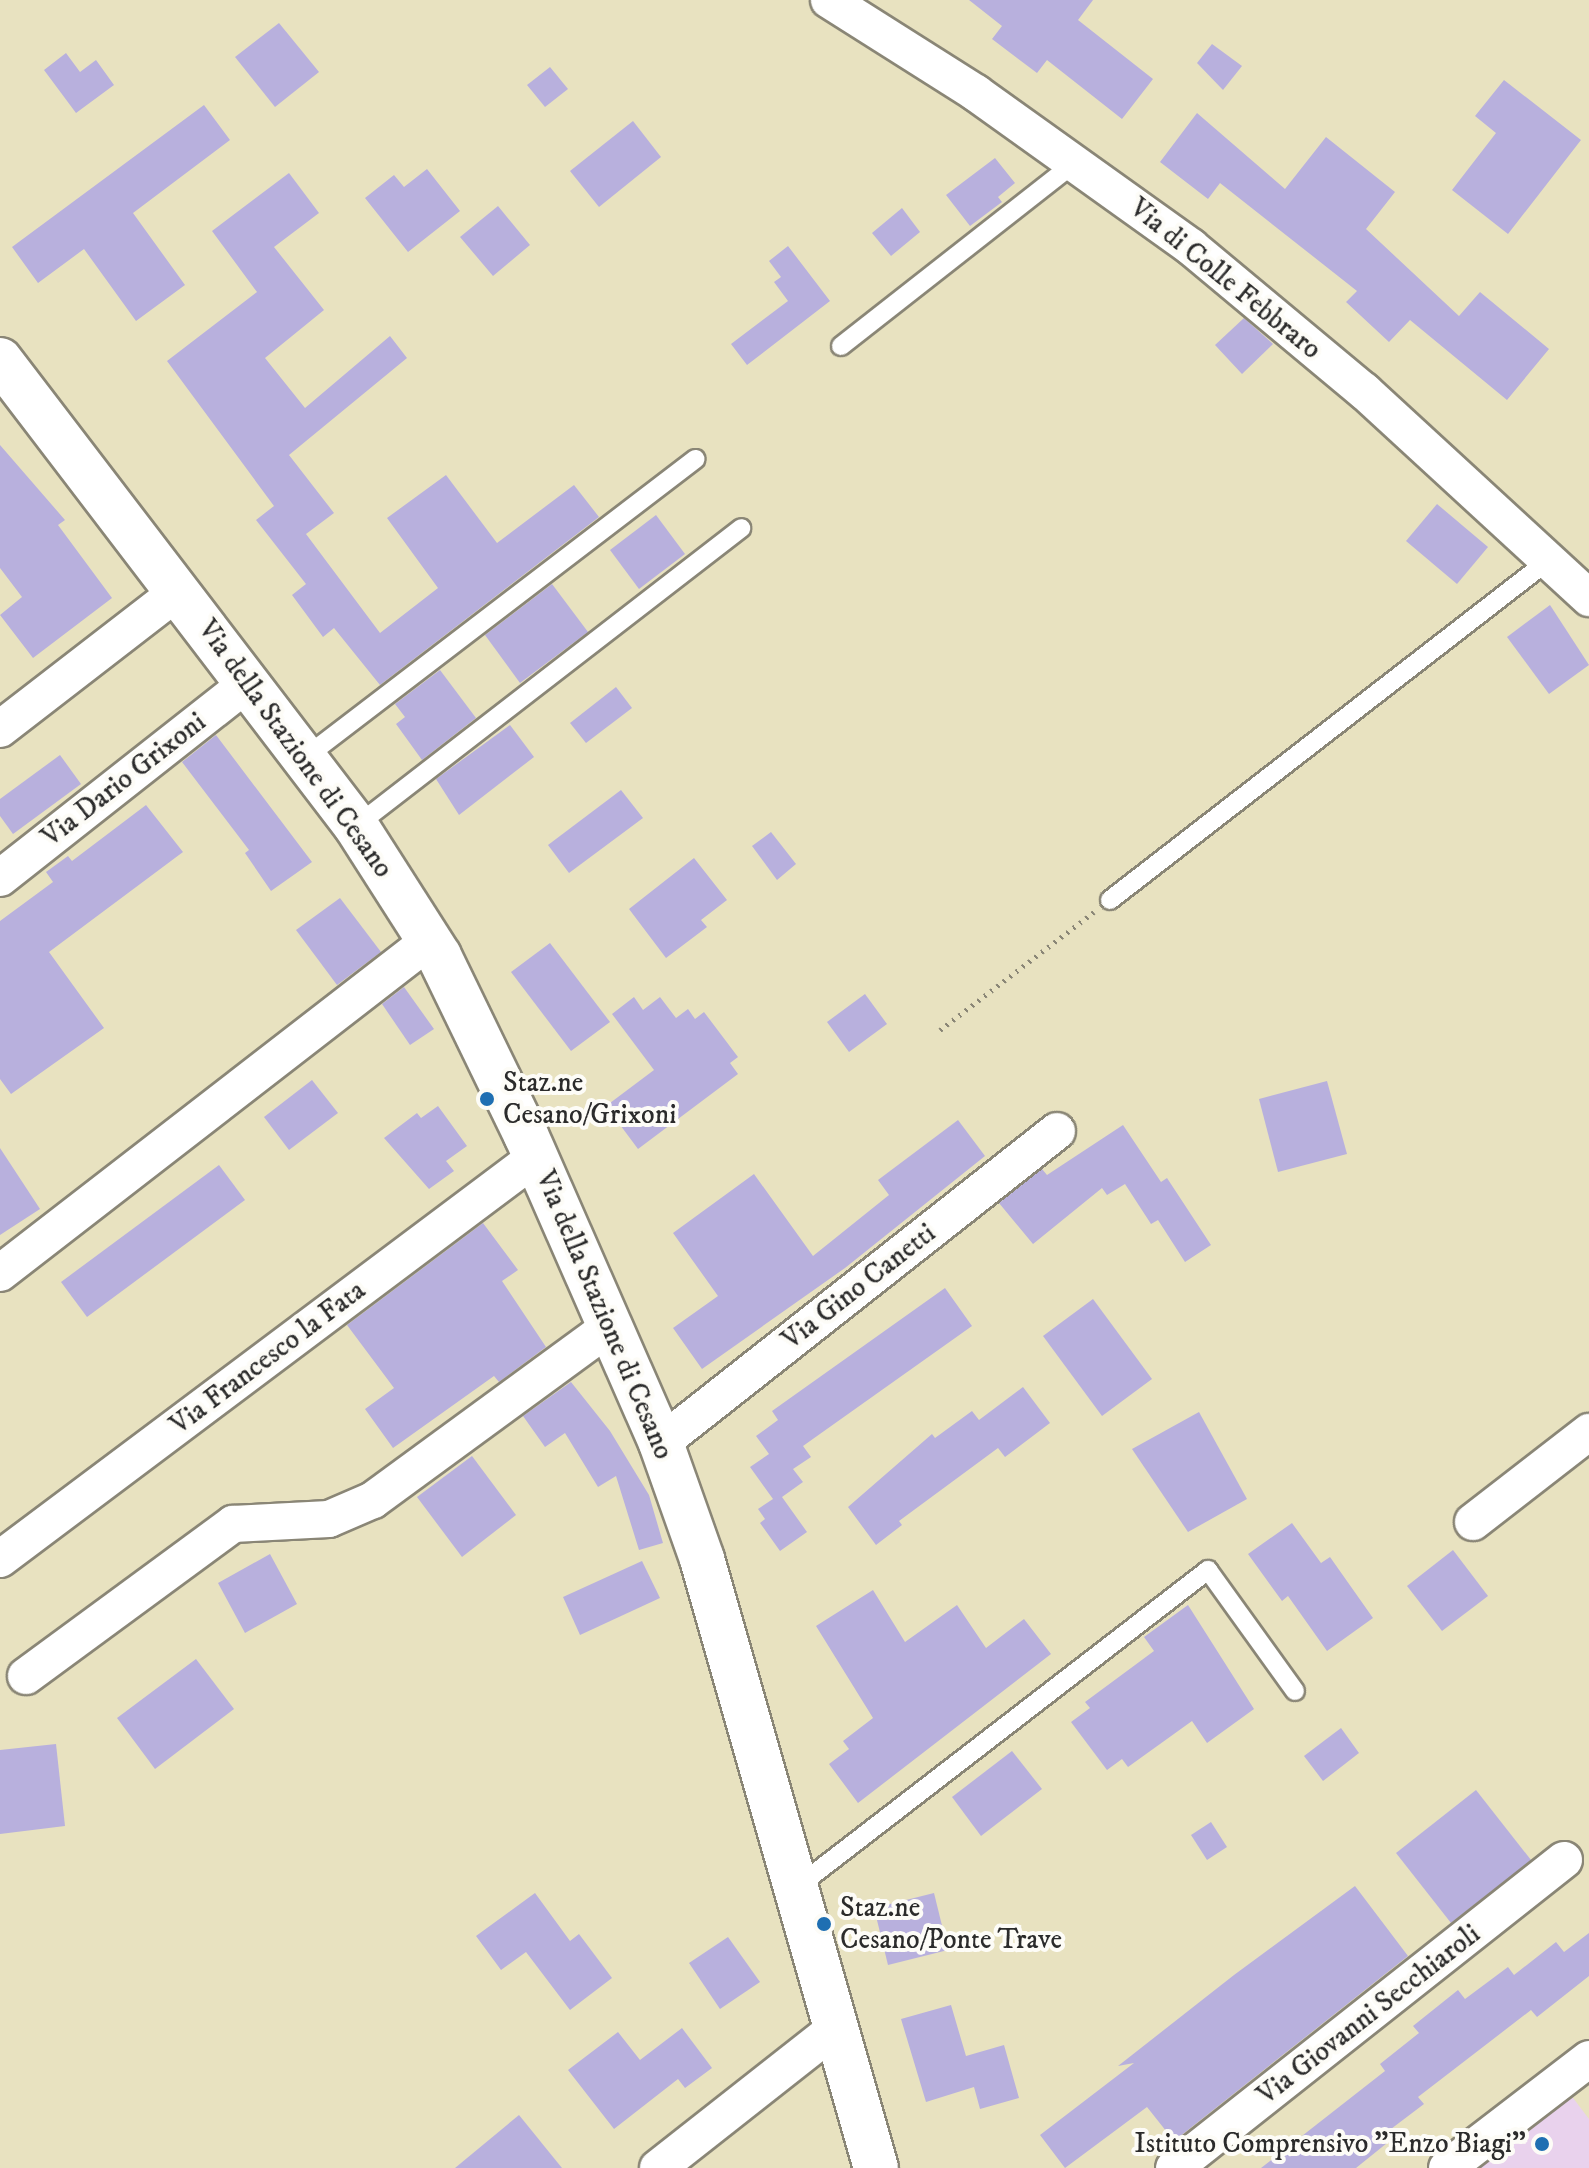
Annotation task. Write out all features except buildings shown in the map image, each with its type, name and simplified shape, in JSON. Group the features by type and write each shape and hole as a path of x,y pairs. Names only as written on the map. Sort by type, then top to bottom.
{"street":[{"name":"Via di Colle Febbraro","path":"829,0 930,61 1226,276 1364,391 1589,598"},
{"name":"Via della Stazione di Cesano","path":"0,360 307,756 356,826 429,941 536,1157 661,1443 702,1559 876,2168"},
{"path":"0,729 180,590"},
{"name":"Via Dario Grixoni","path":"0,878 249,682"},
{"path":"0,1273 429,941"},
{"name":"Via Gino Canetti","path":"661,1443 1057,1131"},
{"name":"Via Francesco la Fata","path":"0,1559 536,1157"},
{"path":"26,1676 233,1524 329,1519 361,1507 611,1326"},
{"path":"1473,1522 1589,1432"},
{"name":"Via Giovanni Secchiaroli","path":"1174,2168 1564,1860"},
{"path":"658,2168 837,2027"},
{"path":"1447,2168 1584,2075"}],"lane":[{"path":"841,346 1074,163"},
{"path":"307,756 696,459"},
{"path":"356,826 741,528"},
{"path":"1110,900 1549,560"},
{"path":"797,1887 1208,1570 1295,1691"}],"path":[{"path":"940,1030 1110,900"}],"shaded area":[{"name":"Istituto Comprensivo \"Enzo Biagi\"","path":"1567,2090 1589,2119 1589,2168 1461,2168"}],"place":[{"name":"Staz.ne Cesano/Grixoni","path":"487,1099"},
{"name":"Staz.ne Cesano/Ponte Trave","path":"824,1924"},
{"name":"Istituto Comprensivo \"Enzo Biagi\"","path":"1542,2144"}]}
